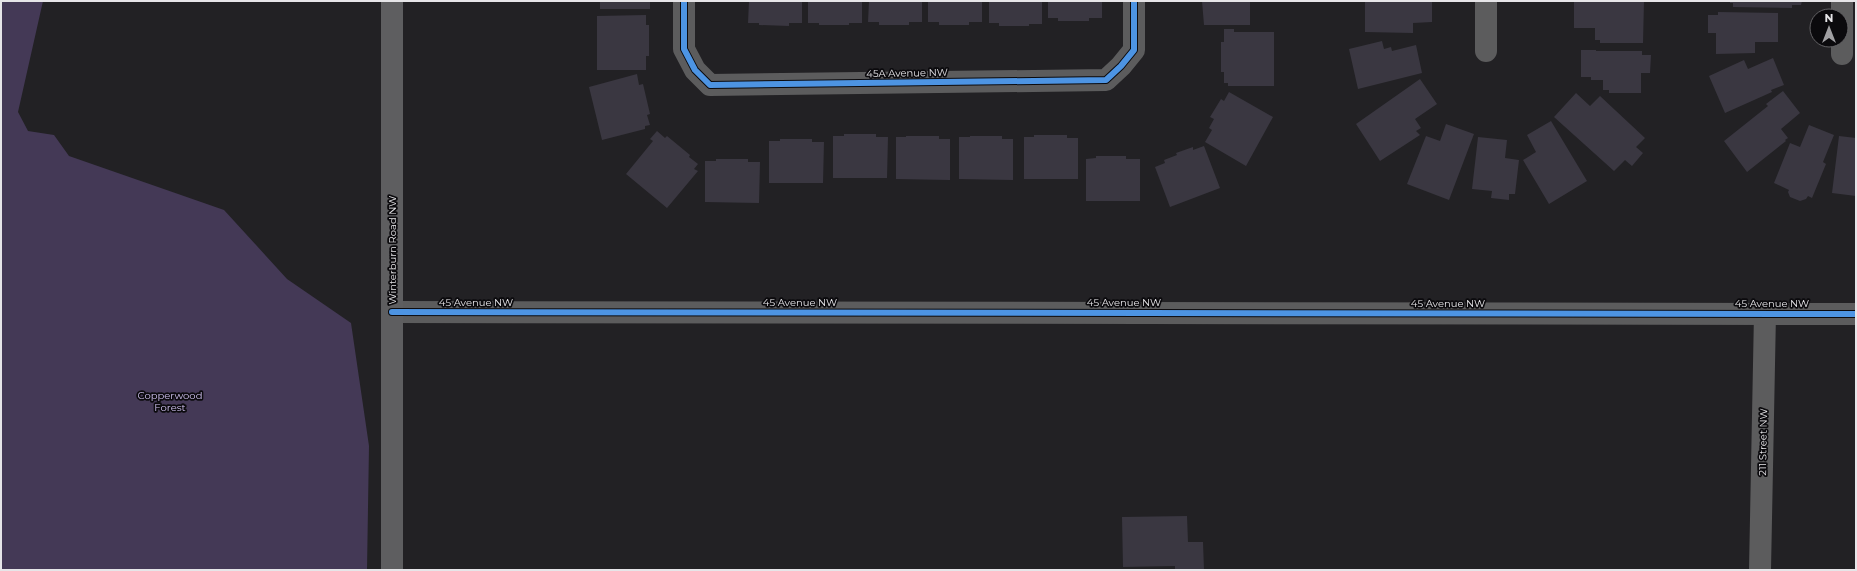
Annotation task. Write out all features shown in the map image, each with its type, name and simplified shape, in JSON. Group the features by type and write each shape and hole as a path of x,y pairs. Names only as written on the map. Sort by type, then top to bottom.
{"main road":[{"name":"Winterburn Road NW","path":"392,1 392,570"}],"street":[{"name":"45A Avenue NW","path":"684,1 684,49 695,70 710,85 1106,80 1121,66 1134,50 1134,1"},
{"path":"1486,1 1486,51"},
{"path":"1842,1 1842,54"},
{"name":"45 Avenue NW","path":"392,312 1856,314"},
{"name":"211 Street NW","path":"1760,570 1765,313"}],"green space":[{"name":"Copperwood Forest","path":"1,1 43,1 18,112 28,131 54,135 69,156 224,210 287,279 351,323 369,446 367,570 1,570"}],"building":[{"path":"600,1 650,1 650,9 600,9"},
{"path":"749,1 802,1 802,23 789,23 789,26 748,23"},
{"path":"808,1 862,1 862,23 849,23 849,25 819,25 819,23 808,23"},
{"path":"869,1 922,1 922,22 909,22 909,25 879,25 879,22 868,22"},
{"path":"928,1 982,1 982,22 969,22 969,25 939,25 939,22 928,22"},
{"path":"989,1 1042,1 1042,24 1029,24 1029,26 999,26 999,23 989,23"},
{"path":"1048,1 1102,1 1102,18 1089,18 1089,21 1058,21 1058,18 1048,18"},
{"path":"1202,1 1250,1 1250,25 1204,25"},
{"path":"1365,1 1432,1 1432,22 1413,23 1413,33 1365,32"},
{"path":"1574,1 1644,1 1643,43 1600,43 1600,40 1595,40 1595,28 1574,28"},
{"path":"1730,1 1802,1 1801,5 1792,5 1792,8 1733,7 1733,3 1730,3"},
{"path":"1718,12 1778,13 1778,42 1755,42 1755,53 1716,54 1716,33 1708,33 1708,15 1718,15"},
{"path":"646,15 646,25 649,25 649,56 646,56 646,70 597,70 597,16"},
{"path":"1224,29 1234,29 1234,32 1274,32 1274,86 1228,86 1228,83 1224,83 1224,72 1221,72 1221,42 1224,42"},
{"path":"1382,41 1384,49 1391,47 1392,51 1416,45 1422,73 1358,89 1349,49"},
{"path":"1581,50 1642,51 1642,55 1651,55 1650,73 1641,73 1641,93 1609,93 1609,90 1603,90 1603,80 1591,80 1591,77 1581,77"},
{"path":"1773,58 1784,85 1725,113 1709,76 1744,60 1748,69"},
{"path":"637,74 639,85 643,84 650,114 647,115 650,125 645,126 645,129 602,140 589,87"},
{"path":"1420,79 1437,104 1415,119 1421,128 1416,131 1420,135 1380,161 1356,124"},
{"path":"1783,91 1800,113 1781,129 1788,138 1785,140 1786,141 1747,172 1724,141 1768,106 1766,104"},
{"path":"1229,92 1273,117 1246,166 1205,142 1212,130 1209,128 1214,119 1210,117 1221,99 1224,101"},
{"path":"1576,93 1590,106 1600,96 1645,138 1636,147 1643,153 1632,166 1625,160 1614,171 1554,117"},
{"path":"1551,121 1587,181 1549,204 1523,160 1536,152 1527,135"},
{"path":"1446,124 1474,134 1449,200 1407,184 1426,136 1440,141"},
{"path":"1809,125 1834,135 1823,162 1826,164 1812,198 1808,196 1806,199 1800,201 1790,197 1788,192 1789,190 1774,183 1790,143 1800,147"},
{"path":"657,131 665,138 667,136 690,155 689,157 698,164 694,169 698,171 667,208 626,174 653,141 650,139"},
{"path":"844,134 876,134 876,137 888,137 887,178 833,178 833,136 844,136"},
{"path":"1034,135 1067,135 1067,138 1078,138 1078,179 1024,179 1024,137 1034,137"},
{"path":"939,136 939,139 950,139 950,180 896,179 896,137"},
{"path":"1002,136 1002,139 1013,139 1013,180 959,179 959,137"},
{"path":"1839,136 1856,138 1856,196 1832,193"},
{"path":"1478,137 1507,140 1505,158 1519,160 1515,194 1509,194 1509,200 1491,198 1492,191 1472,189"},
{"path":"780,139 812,139 812,142 824,142 823,183 769,183 769,141 780,141"},
{"path":"1204,146 1220,188 1170,207 1155,167 1165,163 1164,160 1177,155 1176,153 1193,147 1193,150"},
{"path":"1096,156 1126,156 1126,159 1140,159 1140,201 1086,201 1086,159 1096,158"},
{"path":"716,159 748,159 748,162 760,162 759,203 705,202 705,161 716,161"},
{"path":"1187,516 1188,542 1203,542 1204,570 1175,570 1175,566 1123,567 1122,517"}],"cycle path":[{"path":"684,1 684,49 695,70 710,85 1106,80 1121,66 1134,50 1134,1"},
{"path":"392,312 1856,314"}]}
